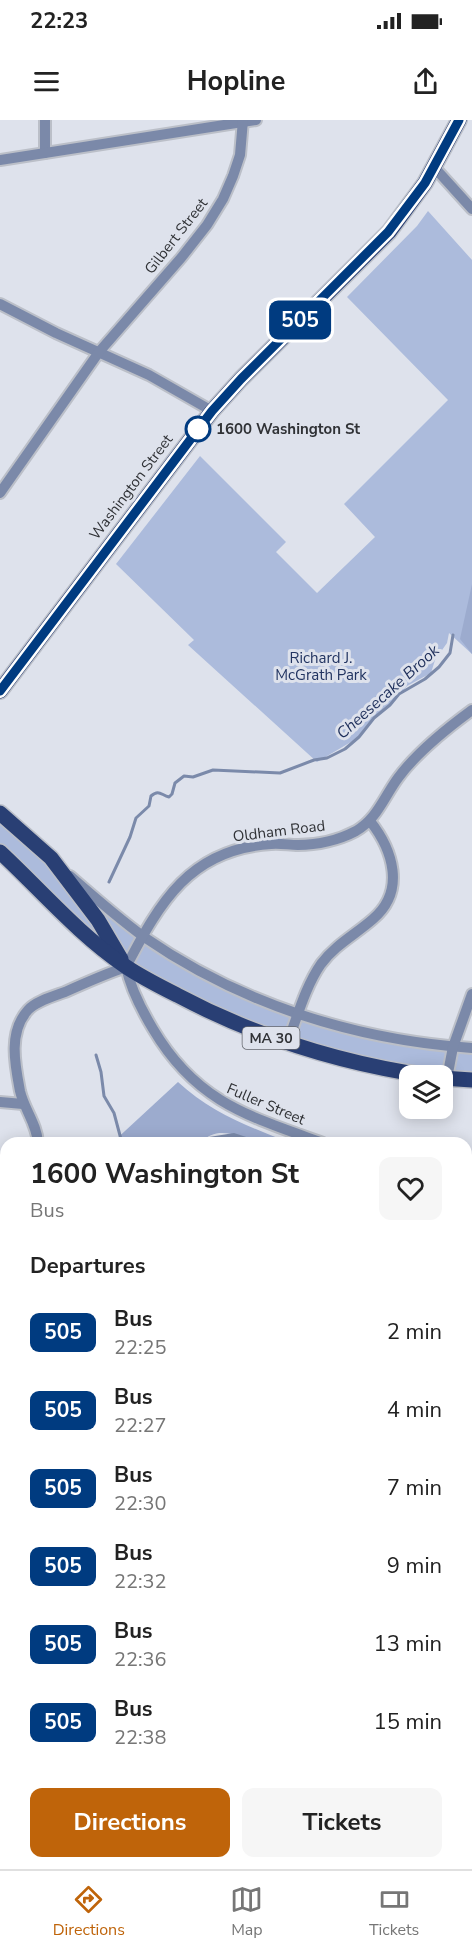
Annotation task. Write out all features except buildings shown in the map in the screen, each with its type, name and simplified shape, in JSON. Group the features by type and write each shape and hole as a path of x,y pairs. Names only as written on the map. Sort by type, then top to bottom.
{"main road":[{"name":"Washington Street","path":"0,691 212,411 388,232 434,167 459,120"},
{"path":"0,813 51,858 98,920 126,967"},
{"name":"MA 30","path":"0,852 86,936 126,967 222,1018 287,1044 354,1063 399,1071"},
{"path":"453,1079 472,1080"}],"street":[{"path":"45,120 45,153"},
{"path":"0,160 256,120"},
{"name":"Gilbert Street","path":"0,493 99,352 207,225 223,199 233,176 240,154 243,121"},
{"path":"434,167 472,208"},
{"path":"0,304 56,333 149,375 212,411"},
{"name":"Oldham Road","path":"126,967 142,936 169,896 211,858 250,846 273,843 318,844 355,831 370,821 398,778 412,762 472,710"},
{"path":"287,1044 307,992 321,964 339,945 374,918 389,896 393,880 393,865 384,841 370,821"},
{"path":"51,858 110,911 142,936 212,978 298,1015 365,1033 472,1048"},
{"path":"38,1137 38,1131 23,1104 14,1052 15,1036 20,1023 29,1009 126,967"},
{"name":"Fuller Street","path":"126,967 130,987 162,1044 193,1082 234,1109 307,1137"},
{"path":"448,1065 472,994"},
{"path":"0,1102 23,1104"}],"green space":[{"name":"Richard J. McGrath Park","path":"428,211 472,260 472,654 449,633 447,643 435,660 431,673 407,686 392,703 374,717 356,739 317,762 188,645 194,640 116,564 200,456 286,542 276,552 317,593 375,537 344,504 448,400 347,297 417,226"},
{"path":"0,809 110,911 195,969 330,1024 472,1048 472,1080 453,1078 453,1065 399,1065 399,1070 354,1063 152,982 0,852"}],"shaded area":[{"path":"472,584 472,654 460,639"},
{"path":"178,1082 215,1109 241,1123 276,1137 242,1137 220,1133 209,1137 118,1137"},
{"path":"234,1133 246,1137 209,1137"}],"waterway":[{"name":"Cheesecake Brook","path":"109,882 130,837 136,818 149,806 151,796 158,793 169,797 175,783 184,776 193,777 213,770 280,773 314,760 327,758 345,749 399,694 425,679 439,667 450,653 453,635"},
{"name":"Cheesecake Brook","path":"96,1055 104,1096 114,1113 120,1137"}],"bus line":[{"name":"505","path":"0,691 212,411 401,217 425,183 459,120"}],"place":[{"name":"1600 Washington St","path":"198,429"}]}
